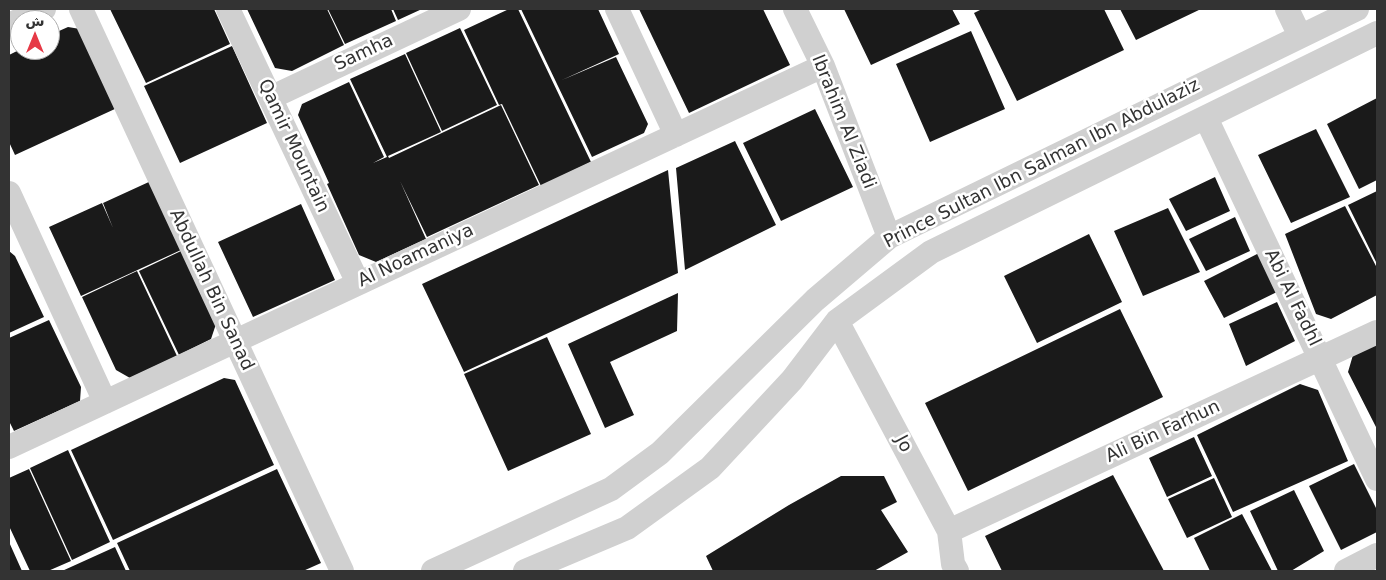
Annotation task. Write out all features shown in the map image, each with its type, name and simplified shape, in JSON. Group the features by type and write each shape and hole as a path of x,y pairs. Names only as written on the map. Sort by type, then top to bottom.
{"street":[{"path":"9,25 44,9"},
{"name":"Abdullah Bin Sanad","path":"81,9 342,571"},
{"name":"Qamir Mountain","path":"228,9 358,283"},
{"name":"Samha","path":"270,98 459,9"},
{"path":"617,9 676,134"},
{"name":"Ibrahim Al Ziadi","path":"795,9 823,66 889,237"},
{"path":"1287,9 1300,36"},
{"name":"Prince Sultan Ibn Salman Ibn Abdulaziz","path":"433,571 611,488 660,453 815,300 889,237 1357,9"},
{"name":"Prince Sultan Ibn Salman Ibn Abdulaziz","path":"535,569 627,528 710,468 792,380 837,321 931,252 1377,33"},
{"name":"Al Noamaniya","path":"9,447 823,66"},
{"name":"Abi Al Fadhl","path":"1206,118 1377,479"},
{"path":"12,207 105,402"},
{"name":"Jo","path":"837,321 949,531 950,569"},
{"name":"Ali Bin Farhun","path":"949,531 1377,332"},
{"path":"1346,571 1377,554"}],"building":[{"path":"110,9 214,9 230,44 146,83"},
{"path":"247,9 327,9 344,45 292,71 275,68"},
{"path":"328,9 391,9 396,21 345,44"},
{"path":"393,9 422,9 398,20"},
{"path":"509,9 518,9 591,162 541,186 502,104 499,105 464,30"},
{"path":"521,9 598,9 619,54 562,80 616,57 648,124 644,133 592,157"},
{"path":"639,9 763,9 790,65 689,113"},
{"path":"844,9 952,9 960,24 871,65"},
{"path":"982,9 1104,9 1124,50 1017,101 974,13"},
{"path":"1120,9 1201,9 1136,40"},
{"path":"68,27 80,29 117,108 15,155 9,142 9,55 10,60 60,60 60,31"},
{"path":"460,28 497,105 442,131 406,53"},
{"path":"971,31 1005,109 930,142 896,64"},
{"path":"232,46 267,123 180,163 144,86"},
{"path":"405,54 441,132 388,156 389,158 501,105 539,185 427,237 400,181 426,239 376,262 359,255 298,115 302,104 349,82 384,157 373,163 387,157 350,79"},
{"path":"1377,98 1377,180 1359,189 1327,124"},
{"path":"815,109 853,187 781,221 743,143"},
{"path":"1316,129 1350,197 1291,223 1258,155"},
{"path":"735,141 776,225 685,270 676,168"},
{"path":"668,170 678,273 464,372 422,284"},
{"path":"1215,177 1230,211 1186,231 1169,199"},
{"path":"151,181 181,250 81,296 49,227 102,203 113,228 103,203"},
{"path":"1377,191 1377,264 1348,205"},
{"path":"301,204 335,280 253,317 218,242"},
{"path":"1345,206 1377,268 1377,295 1331,319 1316,314 1285,234"},
{"path":"1168,208 1200,272 1143,296 1114,231"},
{"path":"1235,217 1250,251 1206,271 1189,239"},
{"path":"1089,234 1122,302 1037,343 1004,276"},
{"path":"9,251 15,256 44,317 9,333"},
{"path":"181,251 216,324 211,339 179,355 139,271"},
{"path":"1263,251 1281,290 1224,318 1204,281"},
{"path":"137,271 177,356 130,378 116,370 82,297"},
{"path":"678,293 677,331 610,362 634,415 605,428 568,344"},
{"path":"1277,302 1295,341 1246,366 1229,324"},
{"path":"1120,309 1163,397 968,491 925,403"},
{"path":"49,320 81,387 80,401 14,431 9,421 9,338"},
{"path":"547,337 591,434 508,471 464,374"},
{"path":"1377,343 1377,429 1348,372 1353,355"},
{"path":"224,378 235,380 274,465 113,540 71,450"},
{"path":"1300,384 1318,390 1348,461 1233,512 1197,435"},
{"path":"1194,437 1212,476 1167,497 1149,458"},
{"path":"68,450 110,542 72,560 30,468"},
{"path":"1354,464 1377,510 1377,532 1341,550 1309,486"},
{"path":"29,469 71,561 48,571 30,571 9,526 9,478"},
{"path":"277,469 321,563 303,571 130,571 117,543"},
{"path":"1113,475 1164,571 1002,571 985,536"},
{"path":"841,476 884,476 897,502 881,510 908,552 874,571 713,571 706,556 789,505"},
{"path":"1214,478 1232,517 1187,538 1168,499"},
{"path":"1294,490 1324,551 1291,571 1278,571 1250,511"},
{"path":"1242,514 1272,571 1210,571 1194,538"},
{"path":"9,542 22,571 9,571"},
{"path":"115,547 126,571 62,571"}]}
